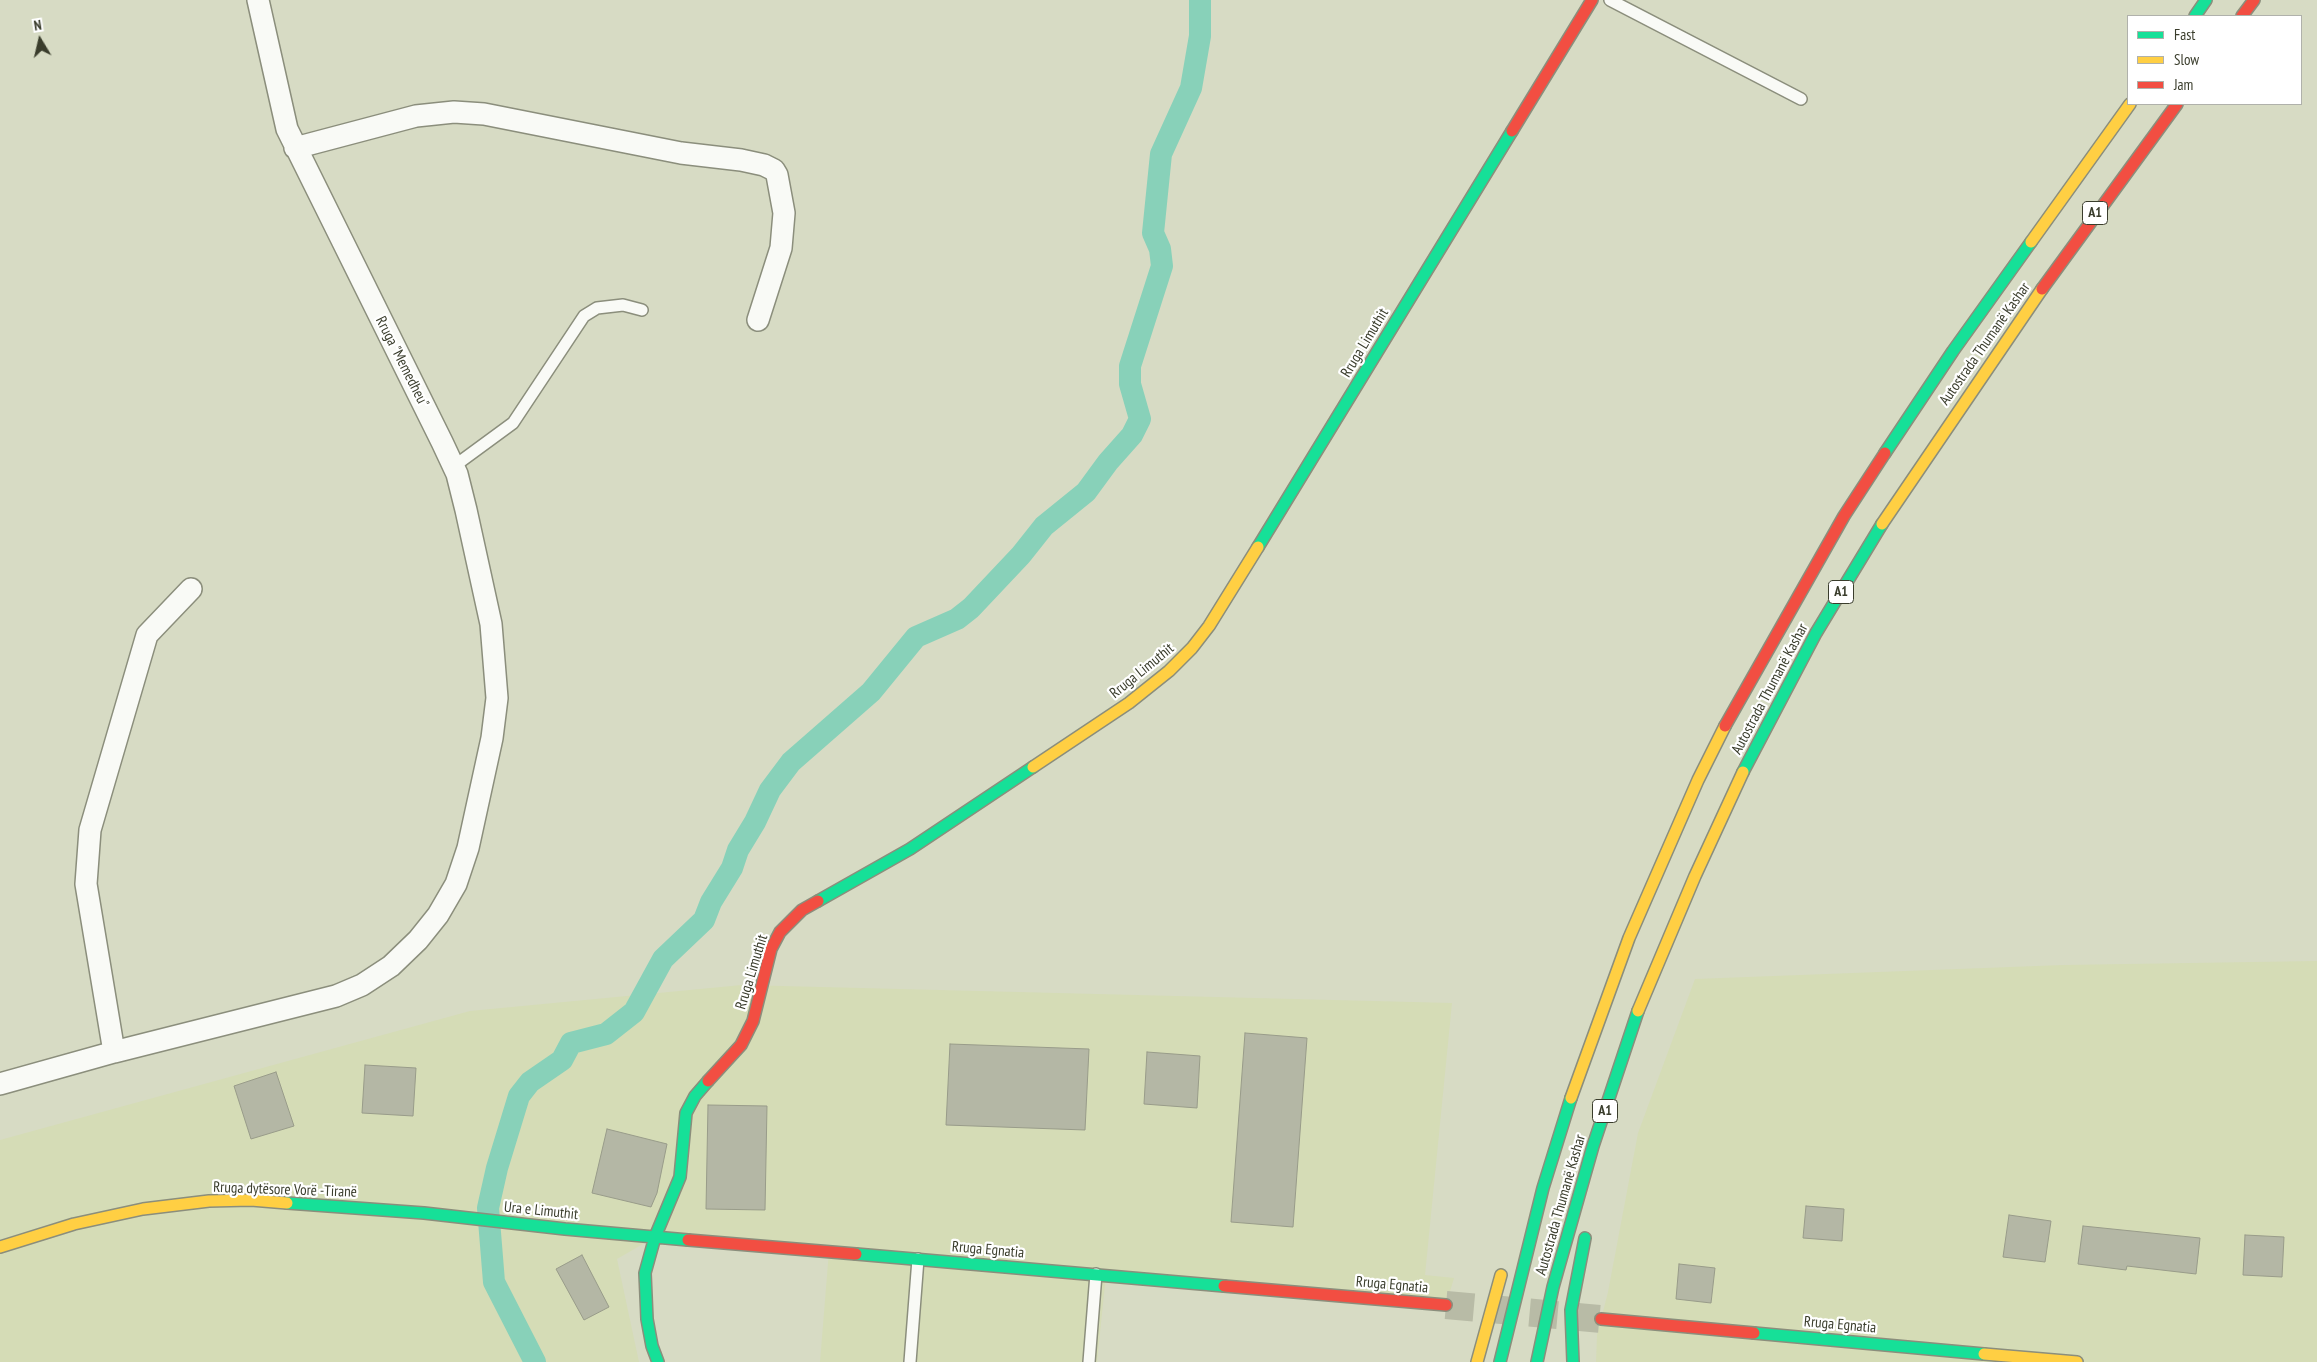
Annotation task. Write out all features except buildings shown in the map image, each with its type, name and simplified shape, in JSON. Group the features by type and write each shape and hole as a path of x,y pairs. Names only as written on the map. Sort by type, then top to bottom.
{"main road":[{"name":"Rruga Limuthit","path":"655,1237 680,1177 686,1113 696,1096 740,1045 753,1021 771,949 780,932 802,910 859,880 910,849 1129,702 1169,671 1192,648 1214,618 1592,0"},
{"path":"2196,15 2206,0"},
{"path":"2243,15 2255,0"},
{"path":"2247,15 2255,0"},
{"name":"Autostrada Thumanë Kashar","path":"1500,1362 1546,1179 1578,1074 1629,938 1698,780 1737,703 1870,476 1953,351 2129,105"},
{"name":"Autostrada Thumanë Kashar","path":"1537,1362 1553,1287 1593,1146 1638,1010 1695,876 1750,757 1816,633 1900,496 2074,242 2175,105"},
{"path":"1741,673 1766,633 1818,562"},
{"name":"Rruga dytësore Vorë -Tiranë","path":"0,1247 74,1224 143,1208 201,1202 251,1200 424,1213"},
{"name":"Ura e Limuthit","path":"424,1213 655,1237"},
{"path":"1573,1362 1571,1310 1587,1229"},
{"name":"Rruga Egnatia","path":"655,1237 1446,1305"},
{"path":"655,1237 645,1273 644,1290 652,1346 658,1362"},
{"path":"1477,1362 1504,1264"},
{"name":"Rruga Egnatia","path":"1601,1319 2077,1362"}],"street":[{"name":"Rruga \"Memedheu\"","path":"0,1084 114,1052 336,996 362,985 391,966 418,940 433,921 456,884 468,848 492,738 497,698 491,624 466,510 453,467 287,129 258,0"},
{"path":"296,148 416,116 461,112 510,118 681,153 741,160 764,165 774,170 777,175 784,213 780,248 758,320"},
{"path":"114,1052 86,884 90,830 147,635 191,589"}],"lane":[{"path":"1610,0 1801,99"},
{"path":"453,467 513,423 584,316 597,308 623,305 642,310"},
{"path":"910,1362 918,1259"},
{"path":"1089,1362 1096,1274"}],"shaded area":[{"path":"2317,961 2317,1362 1596,1362 1597,1335 1608,1292 1638,1133 1695,979 2063,965"},
{"path":"742,985 1452,1003 1425,1275 1454,1278 1446,1305 1106,1275 1097,1362 820,1362 829,1251 655,1237 617,1259 639,1362 0,1362 0,1140 470,1011"}],"waterway":[{"path":"535,1362 494,1282 488,1208 497,1168 519,1096 530,1082 562,1060 571,1043 606,1034 634,1012 663,959 704,920 711,902 732,868 738,850 755,822 770,790 791,762 871,692 916,637 957,619 971,608 1021,555 1044,526 1086,492 1108,462 1132,435 1140,419 1130,384 1130,366 1162,266 1160,249 1153,233 1161,154 1191,88 1200,36 1200,0"}],"tunnel":[{"path":"1446,1305 1601,1319"}],"traffic: fast":[{"path":"2196,15 2206,0"},
{"path":"1258,547 1512,131"},
{"path":"1885,453 1953,351 2031,242"},
{"path":"1743,772 1816,633 1882,524"},
{"path":"818,901 910,849 1033,767"},
{"path":"1537,1362 1553,1287 1593,1146 1638,1011"},
{"path":"658,1362 652,1346 647,1319 645,1273 655,1237 680,1177 686,1113 695,1096 708,1081"},
{"path":"1500,1362 1543,1188 1571,1098"},
{"path":"287,1203 424,1213 565,1229 688,1240"},
{"path":"1573,1362 1571,1310 1585,1238"},
{"path":"856,1254 1224,1286"},
{"path":"1754,1333 1984,1354"}],"traffic: slow":[{"path":"2031,242 2129,105"},
{"path":"1882,524 2042,289"},
{"path":"1033,767 1129,703 1169,671 1192,648 1209,626 1258,547"},
{"path":"1571,1098 1629,938 1698,780 1725,726"},
{"path":"1638,1011 1695,876 1743,772"},
{"path":"0,1247 74,1224 143,1209 209,1201 251,1200 287,1203"},
{"path":"1477,1362 1501,1275"},
{"path":"1984,1354 2077,1362"}],"traffic: jam":[{"path":"1512,131 1592,0"},
{"path":"2243,15 2254,0"},
{"path":"2042,289 2176,105"},
{"path":"1725,726 1844,516 1885,453"},
{"path":"708,1081 741,1045 753,1021 771,949 780,932 802,910 818,901"},
{"path":"688,1240 856,1254"},
{"path":"1224,1286 1446,1305"},
{"path":"1601,1319 1754,1333"}]}
